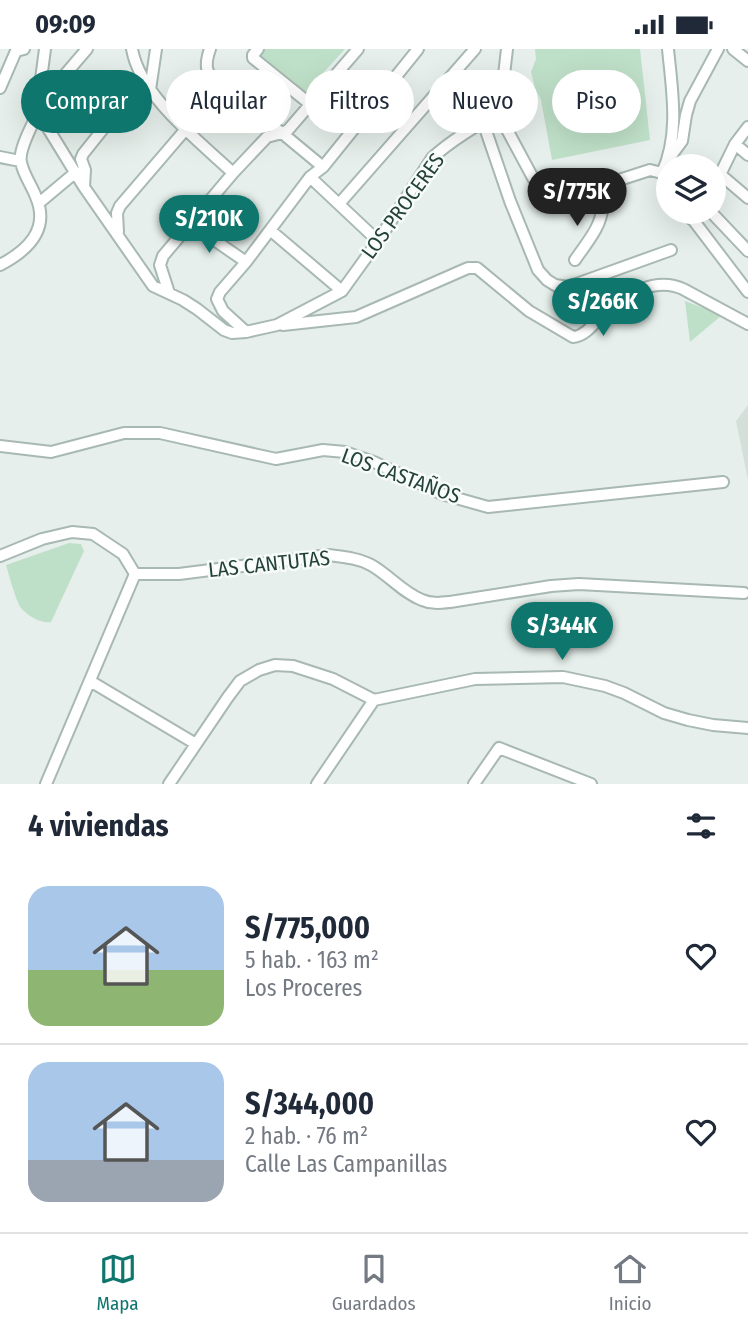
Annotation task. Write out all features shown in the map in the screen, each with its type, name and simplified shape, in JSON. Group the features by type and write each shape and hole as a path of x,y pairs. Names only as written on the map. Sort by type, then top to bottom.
{"street":[{"path":"0,88 16,51 24,49"},
{"path":"42,70 45,49"},
{"path":"68,70 87,49"},
{"path":"132,49 138,70"},
{"path":"152,76 156,49"},
{"path":"210,49 207,70 218,86 323,167"},
{"path":"340,70 358,49"},
{"path":"246,332 223,311 217,299 220,292 310,177 323,167 418,49"},
{"path":"339,204 475,49"},
{"path":"505,70 507,49"},
{"path":"668,49 674,112 669,154"},
{"path":"672,154 682,141 690,101 718,49"},
{"path":"733,49 748,61"},
{"path":"255,53 305,99"},
{"path":"152,91 166,107"},
{"path":"169,293 160,265 163,256 267,137 288,130 305,110"},
{"path":"726,164 735,144 748,127"},
{"path":"0,265 23,251 34,236 40,219 38,203 20,161 29,133"},
{"path":"51,133 118,235"},
{"path":"85,187 85,170 81,156 100,133"},
{"path":"118,235 117,213 120,206 183,133"},
{"path":"190,133 233,173"},
{"name":"LOS PROCERES","path":"118,235 153,286 197,309 224,330 232,333 246,332 277,325 342,291 432,158 467,133"},
{"path":"486,133 538,270 547,280 561,288 568,287 671,250"},
{"path":"509,133 533,178 542,187 569,196 587,194 650,170 656,172"},
{"path":"735,144 748,155"},
{"path":"0,171 2,157 20,161"},
{"path":"38,203 76,172"},
{"path":"310,177 378,241"},
{"path":"726,179 748,198"},
{"path":"575,260 603,212 603,208 587,194"},
{"path":"190,223 246,262"},
{"path":"701,224 748,292"},
{"path":"722,224 748,251"},
{"path":"270,230 342,291"},
{"path":"277,325 356,317 468,268 477,268 528,311 573,338 588,330 626,296 661,285 676,285 748,324"},
{"name":"LOS CASTAÑOS","path":"0,446 51,452 124,433 160,433 276,459 323,450 345,452 442,493 488,507 723,482"},
{"path":"0,556 42,539 72,532 93,534 123,554 135,574 46,784"},
{"name":"LAS CANTUTAS","path":"135,574 179,574 328,555 370,564 422,600 434,603 579,584 744,593"},
{"path":"169,784 240,681 259,670 275,665 293,666 313,672 374,700 475,679 563,677 605,686 664,713 688,720 748,728"},
{"path":"90,681 196,744"},
{"path":"317,784 374,700"},
{"path":"474,784 499,748 592,784"}],"shaded area":[{"path":"748,405 748,480 736,421"}],"green space":[{"path":"262,49 345,49 326,70 305,70 304,94 291,83 291,70 275,70 257,55"},
{"path":"535,49 640,49 650,140 552,160 538,94 538,70 532,70 536,59"},
{"path":"685,301 722,315 690,342"},
{"path":"69,543 81,544 84,551 51,622 39,621 21,608 6,565"}]}
